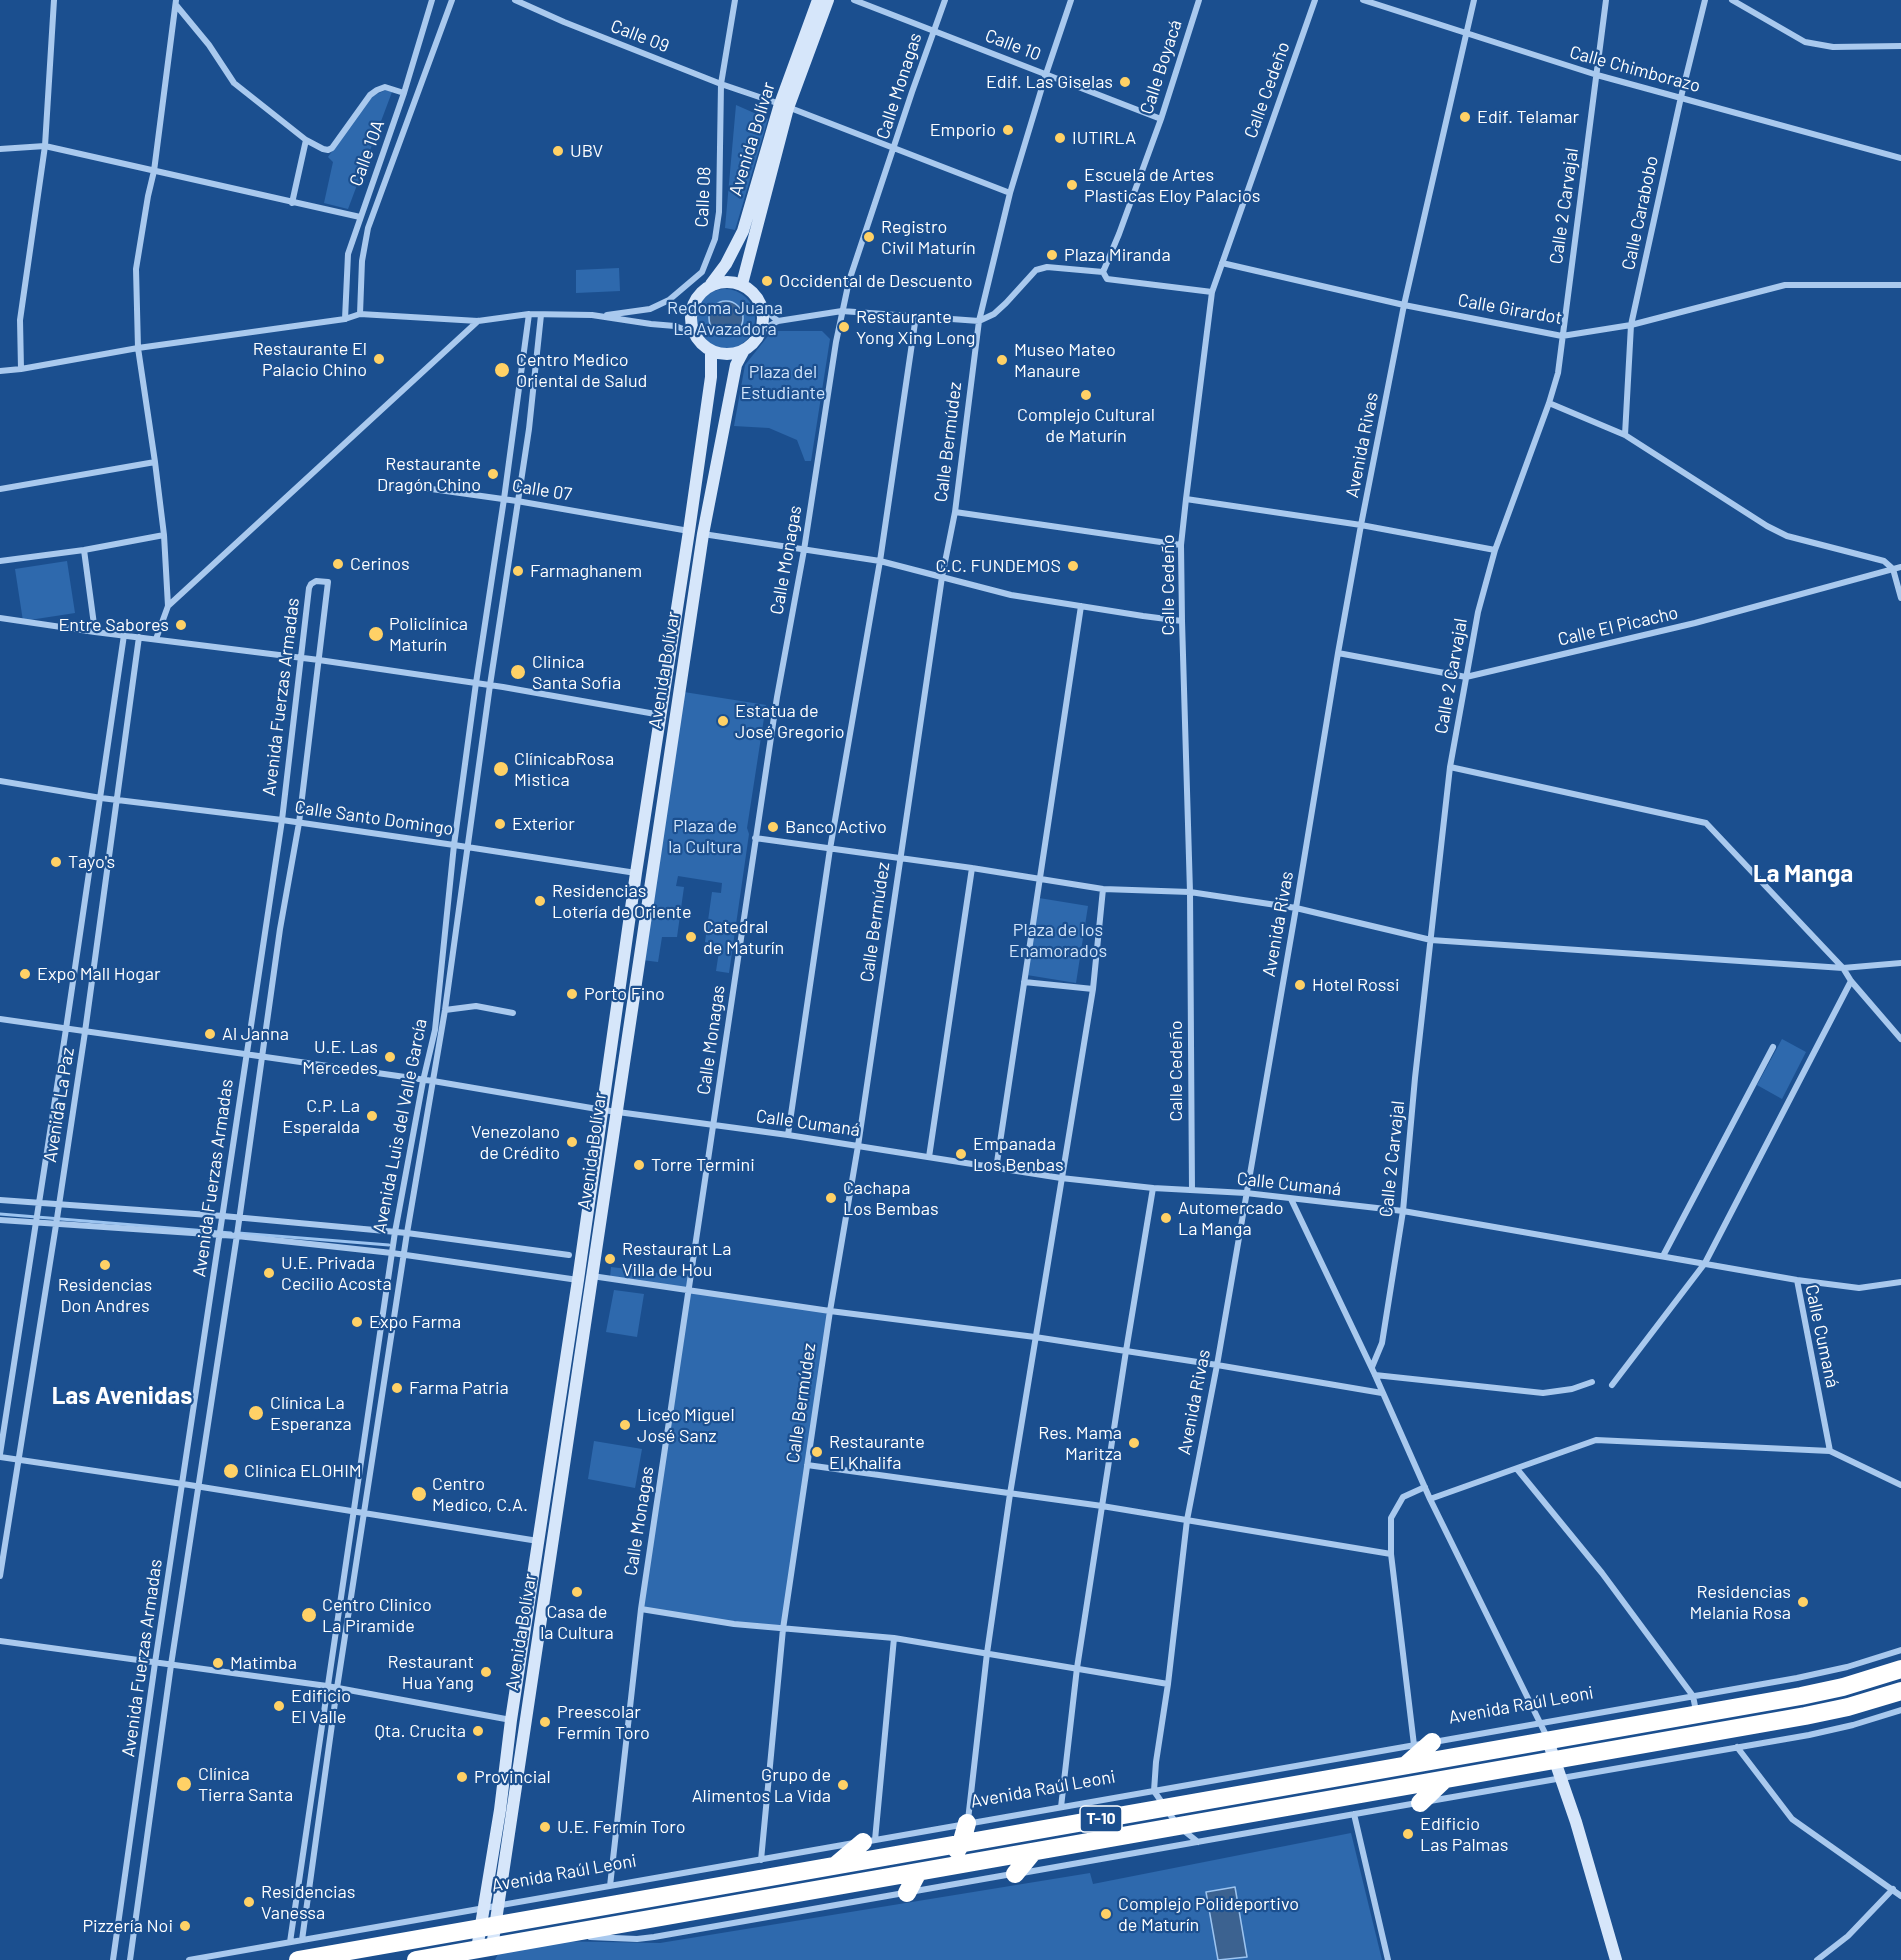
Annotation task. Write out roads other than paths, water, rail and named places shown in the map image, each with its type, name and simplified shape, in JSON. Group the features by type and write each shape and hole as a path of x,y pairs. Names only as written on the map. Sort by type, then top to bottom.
{"highway":[{"name":"T-10","path":"298,1960 1697,1714 1833,1689 1901,1669"},
{"name":"T-10","path":"416,1960 484,1952 563,1934 1805,1716 1848,1707 1901,1691"},
{"path":"1406,1766 1423,1744"},
{"path":"1420,1803 1444,1780"},
{"path":"946,1867 961,1844 967,1823"},
{"path":"836,1866 869,1841"},
{"path":"1015,1874 1034,1852"},
{"path":"907,1893 918,1872"}],"street":[{"path":"21,369 21,312 45,146 54,0"},
{"name":"Calle 10A","path":"345,319 348,254 404,93 432,0"},
{"name":"Calle 10A","path":"360,314 362,261 368,228 452,0"},
{"name":"Calle 09","path":"515,0 524,1 564,22 721,84 894,147 1010,193"},
{"name":"Calle 08","path":"592,315 622,314 650,309 669,300 702,272 715,239 719,212 721,84 735,0"},
{"name":"Avenida Bolívar","path":"711,284 731,255 742,231 818,0"},
{"name":"Avenida Bolívar","path":"742,284 784,106 828,0"},
{"name":"Calle 10","path":"854,0 1161,119"},
{"name":"Calle Monagas","path":"610,1886 641,1609 755,838 842,311 849,281 945,0"},
{"name":"Calle Bermúdez","path":"761,1860 783,1629 830,1311 858,1146 942,576 955,512 979,321 1010,193 1071,0"},
{"name":"Calle Boyacá","path":"1102,272 1119,234 1161,119 1199,0"},
{"name":"Calle Cedeño","path":"1192,1190 1190,892 1181,545 1212,292 1315,0"},
{"name":"Calle Chimborazo","path":"1363,0 1466,35 1597,75 1901,158"},
{"name":"Avenida Rivas","path":"1154,1791 1187,1520 1296,908 1338,653 1404,305 1474,0"},
{"name":"Calle 2 Carvajal","path":"1372,1367 1382,1343 1403,1211 1415,1078 1450,767 1478,612 1495,550 1558,373 1606,0"},
{"name":"Calle Carabobo","path":"1624,435 1631,325 1681,97 1705,0"},
{"path":"1732,0 1805,42 1833,46 1901,46"},
{"path":"176,2 234,83 306,140 328,150 338,140 370,95 385,87 404,93"},
{"path":"156,639 168,606 164,535 138,348 136,269 154,171 176,2"},
{"path":"292,203 306,140"},
{"path":"0,149 45,146 360,217"},
{"name":"Calle Girardot","path":"1222,263 1404,305 1562,336 1631,325 1785,285 1901,285"},
{"path":"760,331 778,321 842,311 979,321 994,314 1036,270 1047,267 1102,272 1107,279 1212,292"},
{"path":"732,281 742,284 754,294 761,307 763,319 760,331 751,345 744,350 733,354 711,351 701,344 694,333 691,311 695,300 711,284 732,281"},
{"path":"761,307 778,321"},
{"path":"0,371 138,348 345,319 360,314 478,321 529,314 592,315 675,326 694,333"},
{"name":"Avenida Luis del Valle García","path":"290,1942 395,1232 423,1081 435,1030 454,845 529,314"},
{"name":"Avenida Luis del Valle García","path":"302,1940 337,1688 407,1233 446,1010 490,685 529,429 541,315"},
{"path":"788,1135 830,849 880,561 916,316"},
{"path":"168,606 478,321"},
{"name":"Avenida Bolívar","path":"484,1952 488,1927 498,1906 703,534 736,365 744,350"},
{"name":"Avenida Bolívar","path":"488,1927 483,1908 500,1810 511,1720 578,1280 636,873 689,531 711,377 711,351"},
{"path":"1549,403 1624,435 1767,526 1787,536 1884,561 1893,569 1901,597"},
{"path":"0,489 155,462"},
{"name":"Calle 07","path":"389,483 517,501 689,531"},
{"path":"1186,500 1361,525 1495,550"},
{"path":"955,512 1181,545"},
{"path":"703,534 880,561 1011,595 1182,621"},
{"path":"0,561 84,550 164,535"},
{"path":"84,550 95,632"},
{"name":"Calle El Picacho","path":"1338,653 1466,677 1695,623 1901,567"},
{"name":"Avenida Fuerzas Armadas","path":"113,1960 155,1663 282,820 311,584 316,581 328,582 299,823 280,929 237,1235 197,1486 130,1960"},
{"path":"996,1169 1081,606"},
{"path":"0,618 490,685 661,715"},
{"name":"Avenida La Paz","path":"0,1455 124,635"},
{"name":"Avenida La Paz","path":"0,1576 85,1032 139,637"},
{"path":"1450,767 1706,824 1843,968 1851,981 1901,1039"},
{"name":"Calle Santo Domingo","path":"0,781 101,798 282,820 636,873"},
{"path":"755,838 1103,889 1190,892 1296,908 1431,940 1843,968 1901,963"},
{"path":"929,1157 972,868"},
{"path":"967,1823 987,1653 1010,1494 1093,989 1103,889"},
{"path":"1612,1385 1705,1263 1851,981"},
{"path":"1024,982 1093,989"},
{"path":"446,1010 476,1006 513,1013"},
{"name":"Calle Cumaná","path":"0,1019 432,1081 603,1110 788,1135 1061,1178 1153,1188 1246,1193 1403,1211 1797,1280 1830,1451"},
{"path":"1663,1256 1773,1047"},
{"path":"1060,1807 1077,1668 1153,1188"},
{"path":"1291,1198 1376,1375 1382,1394 1430,1499 1548,1741 1616,1960"},
{"path":"0,1200 407,1233 568,1255"},
{"path":"0,1220 36,1219 56,1225 237,1235 392,1253 578,1280"},
{"path":"592,1276 830,1311 1035,1337 1382,1394"},
{"path":"1797,1280 1859,1288 1901,1282"},
{"path":"1376,1375 1543,1393 1572,1389 1592,1382"},
{"path":"1430,1499 1596,1440 1830,1451 1901,1485"},
{"path":"0,1455 18,1460 197,1486 538,1541"},
{"path":"807,1466 1102,1506 1390,1554"},
{"path":"1517,1469 1602,1573 1693,1696 1697,1714"},
{"path":"1423,1744 1390,1554 1391,1518 1403,1497 1425,1487"},
{"path":"641,1609 734,1624 894,1638 1168,1684"},
{"path":"869,1841 894,1638"},
{"path":"0,1641 327,1686 511,1720"},
{"name":"Avenida Raúl Leoni","path":"189,1960 1693,1696 1828,1671 1901,1650"},
{"path":"563,1934 637,1940 1737,1747 1842,1727 1901,1710"},
{"path":"1737,1747 1792,1819 1901,1896"},
{"path":"1154,1791 1178,1826 1198,1842"},
{"path":"1354,1814 1388,1960"},
{"path":"1817,1960 1848,1936 1893,1889"}],"waterway":[{"path":"0,1214 231,1233"},
{"path":"238,1233 389,1245"}],"place":[{"name":"Edif. Las Giselas","path":"1125,82"},
{"name":"Edif. Telamar","path":"1465,117"},
{"name":"Emporio","path":"1008,130"},
{"name":"IUTIRLA","path":"1060,138"},
{"name":"UBV","path":"558,151"},
{"name":"Escuela de Artes Plasticas Eloy Palacios","path":"1072,185"},
{"name":"Registro Civil Maturín","path":"869,237"},
{"name":"Plaza Miranda","path":"1052,255"},
{"name":"Occidental de Descuento","path":"767,281"},
{"name":"Restaurante Yong Xing Long","path":"844,327"},
{"name":"Restaurante El Palacio Chino","path":"379,359"},
{"name":"Museo Mateo Manaure","path":"1002,360"},
{"name":"Centro Medico Oriental de Salud","path":"502,370"},
{"name":"Complejo Cultural de Maturín","path":"1086,395"},
{"name":"Restaurante Dragón Chino","path":"493,474"},
{"name":"Cerinos","path":"338,564"},
{"name":"C.C. FUNDEMOS","path":"1073,566"},
{"name":"Farmaghanem","path":"518,571"},
{"name":"Entre Sabores","path":"181,625"},
{"name":"Policlínica Maturín","path":"376,634"},
{"name":"Clinica Santa Sofia","path":"518,672"},
{"name":"Estatua de José Gregorio","path":"723,721"},
{"name":"ClínicabRosa Mistica","path":"501,769"},
{"name":"Exterior","path":"500,824"},
{"name":"Banco Activo","path":"773,827"},
{"name":"Tayo's","path":"56,862"},
{"name":"Residencias Lotería de Oriente","path":"540,901"},
{"name":"Catedral de Maturín","path":"691,937"},
{"name":"Expo Mall Hogar","path":"25,974"},
{"name":"Hotel Rossi","path":"1300,985"},
{"name":"Porto Fino","path":"572,994"},
{"name":"Al Janna","path":"210,1034"},
{"name":"U.E. Las Mercedes","path":"390,1057"},
{"name":"C.P. La Esperalda","path":"372,1116"},
{"name":"Venezolano de Crédito","path":"572,1142"},
{"name":"Empanada Los Benbas","path":"961,1154"},
{"name":"Torre Termini","path":"639,1165"},
{"name":"Cachapa Los Bembas","path":"831,1198"},
{"name":"Automercado La Manga","path":"1166,1218"},
{"name":"Restaurant La Villa de Hou","path":"610,1259"},
{"name":"Residencias Don Andres","path":"105,1265"},
{"name":"U.E. Privada Cecilio Acosta","path":"269,1273"},
{"name":"Expo Farma","path":"357,1322"},
{"name":"Farma Patria","path":"397,1388"},
{"name":"Clínica La Esperanza","path":"256,1413"},
{"name":"Liceo Miguel José Sanz","path":"625,1425"},
{"name":"Res. Mama Maritza","path":"1134,1443"},
{"name":"Restaurante El Khalifa","path":"817,1452"},
{"name":"Clinica ELOHIM","path":"231,1471"},
{"name":"Centro Medico, C.A.","path":"419,1494"},
{"name":"Casa de la Cultura","path":"577,1592"},
{"name":"Residencias Melania Rosa","path":"1803,1602"},
{"name":"Centro Clinico La Piramide","path":"309,1615"},
{"name":"Matimba","path":"218,1663"},
{"name":"Restaurant Hua Yang","path":"486,1672"},
{"name":"Edificio El Valle","path":"279,1706"},
{"name":"Preescolar Fermín Toro","path":"545,1722"},
{"name":"Qta. Crucita","path":"478,1731"},
{"name":"Provincial","path":"462,1777"},
{"name":"Clínica Tierra Santa","path":"184,1784"},
{"name":"Grupo de Alimentos La Vida","path":"843,1785"},
{"name":"U.E. Fermín Toro","path":"545,1827"},
{"name":"Edificio Las Palmas","path":"1408,1834"},
{"name":"Residencias Vanessa","path":"249,1902"},
{"name":"Complejo Polideportivo de Maturín","path":"1106,1914"},
{"name":"Pizzería Noi","path":"185,1926"}],"district":[{"name":"La Manga","path":"1803,874"},
{"name":"Las Avenidas","path":"122,1396"}],"park label":[{"name":"Redoma Juana La Avazadora","path":"725,318"},
{"name":"Plaza del Estudiante","path":"783,382"},
{"name":"Plaza de la Cultura","path":"705,836"},
{"name":"Plaza de los Enamorados","path":"1058,940"}]}
